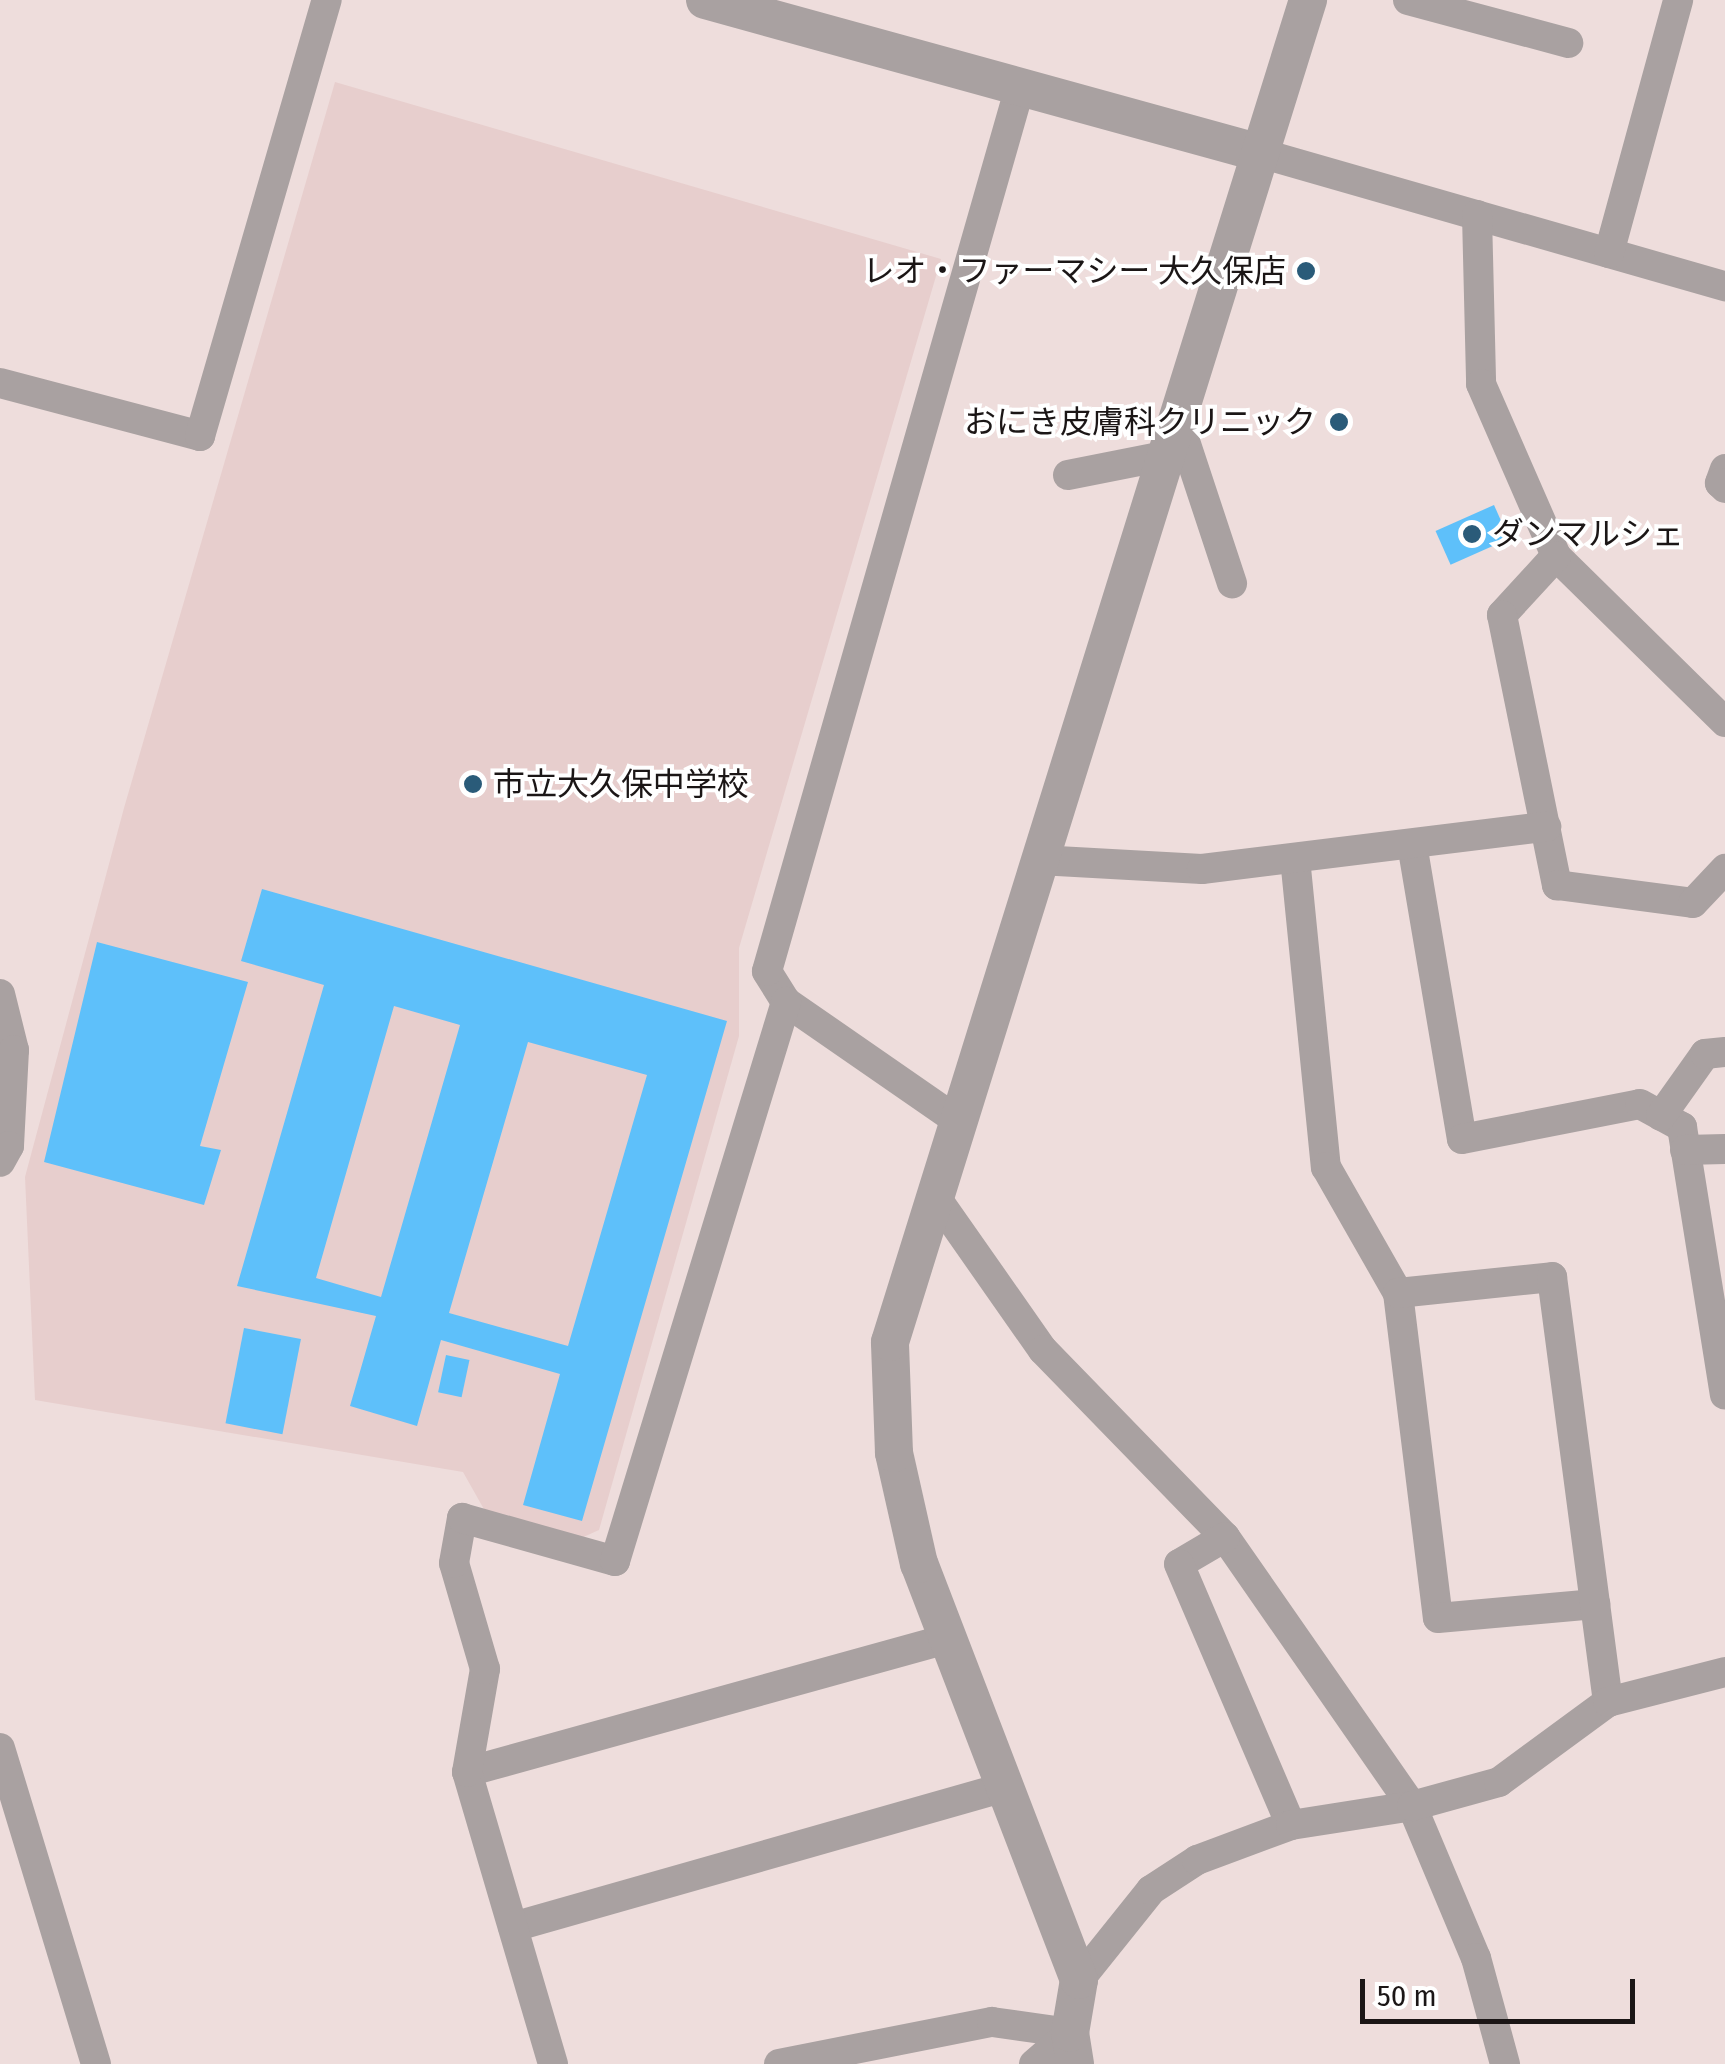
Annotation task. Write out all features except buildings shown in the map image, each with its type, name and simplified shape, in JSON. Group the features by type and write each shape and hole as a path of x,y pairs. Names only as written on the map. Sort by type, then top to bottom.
{"street":[{"path":"0,383 200,436 328,0"},
{"path":"706,0 771,9 1020,87 1725,286"},
{"path":"1072,2049 1079,1980 943,1640 894,1452 890,1342 1308,0"},
{"path":"1408,0 1568,43"},
{"path":"1609,253 1678,0"},
{"path":"958,1121 786,1002 766,971 1020,87"},
{"path":"1477,215 1481,384 1556,556 1725,722"},
{"path":"1068,475 1174,439"},
{"path":"1174,439 1232,582"},
{"path":"1725,469 1725,488"},
{"path":"1556,556 1502,615 1557,884 1693,904 1725,869"},
{"path":"1040,860 1202,870 1546,827"},
{"path":"1412,844 1462,1139 1640,1104 1682,1126 1725,1395"},
{"path":"1296,858 1326,1167 1398,1293 1438,1618 1596,1604"},
{"path":"0,994 14,1050 9,1146 0,1162"},
{"path":"554,2064 467,1772 484,1669 454,1563 462,1518 615,1560 786,1002"},
{"path":"1661,1116 1706,1054 1725,1052"},
{"path":"1685,1150 1725,1149"},
{"path":"934,1196 1043,1350 1224,1537 1412,1806 1476,1958 1505,2064"},
{"path":"1398,1293 1552,1277 1608,1702"},
{"path":"1224,1537 1179,1564 1292,1825"},
{"path":"467,1772 943,1640"},
{"path":"1079,1980 1151,1890 1196,1860 1292,1825 1412,1806 1499,1782 1608,1702 1725,1672"},
{"path":"0,1748 96,2064"},
{"path":"513,1928 1005,1787"},
{"path":"779,2064 992,2022 1072,2049"},
{"path":"1034,2064 1072,2049"}],"shaded area":[{"path":"335,82 941,259 739,948 739,1036 599,1530 579,1539 485,1511 463,1472 35,1400 25,1177 124,808"}],"place":[{"name":"レオ・ファーマシー 大久保店","path":"1306,271"},
{"name":"おにき皮膚科クリニック","path":"1339,422"},
{"name":"ダンマルシェ","path":"1472,534"},
{"name":"市立大久保中学校","path":"473,784"}]}
